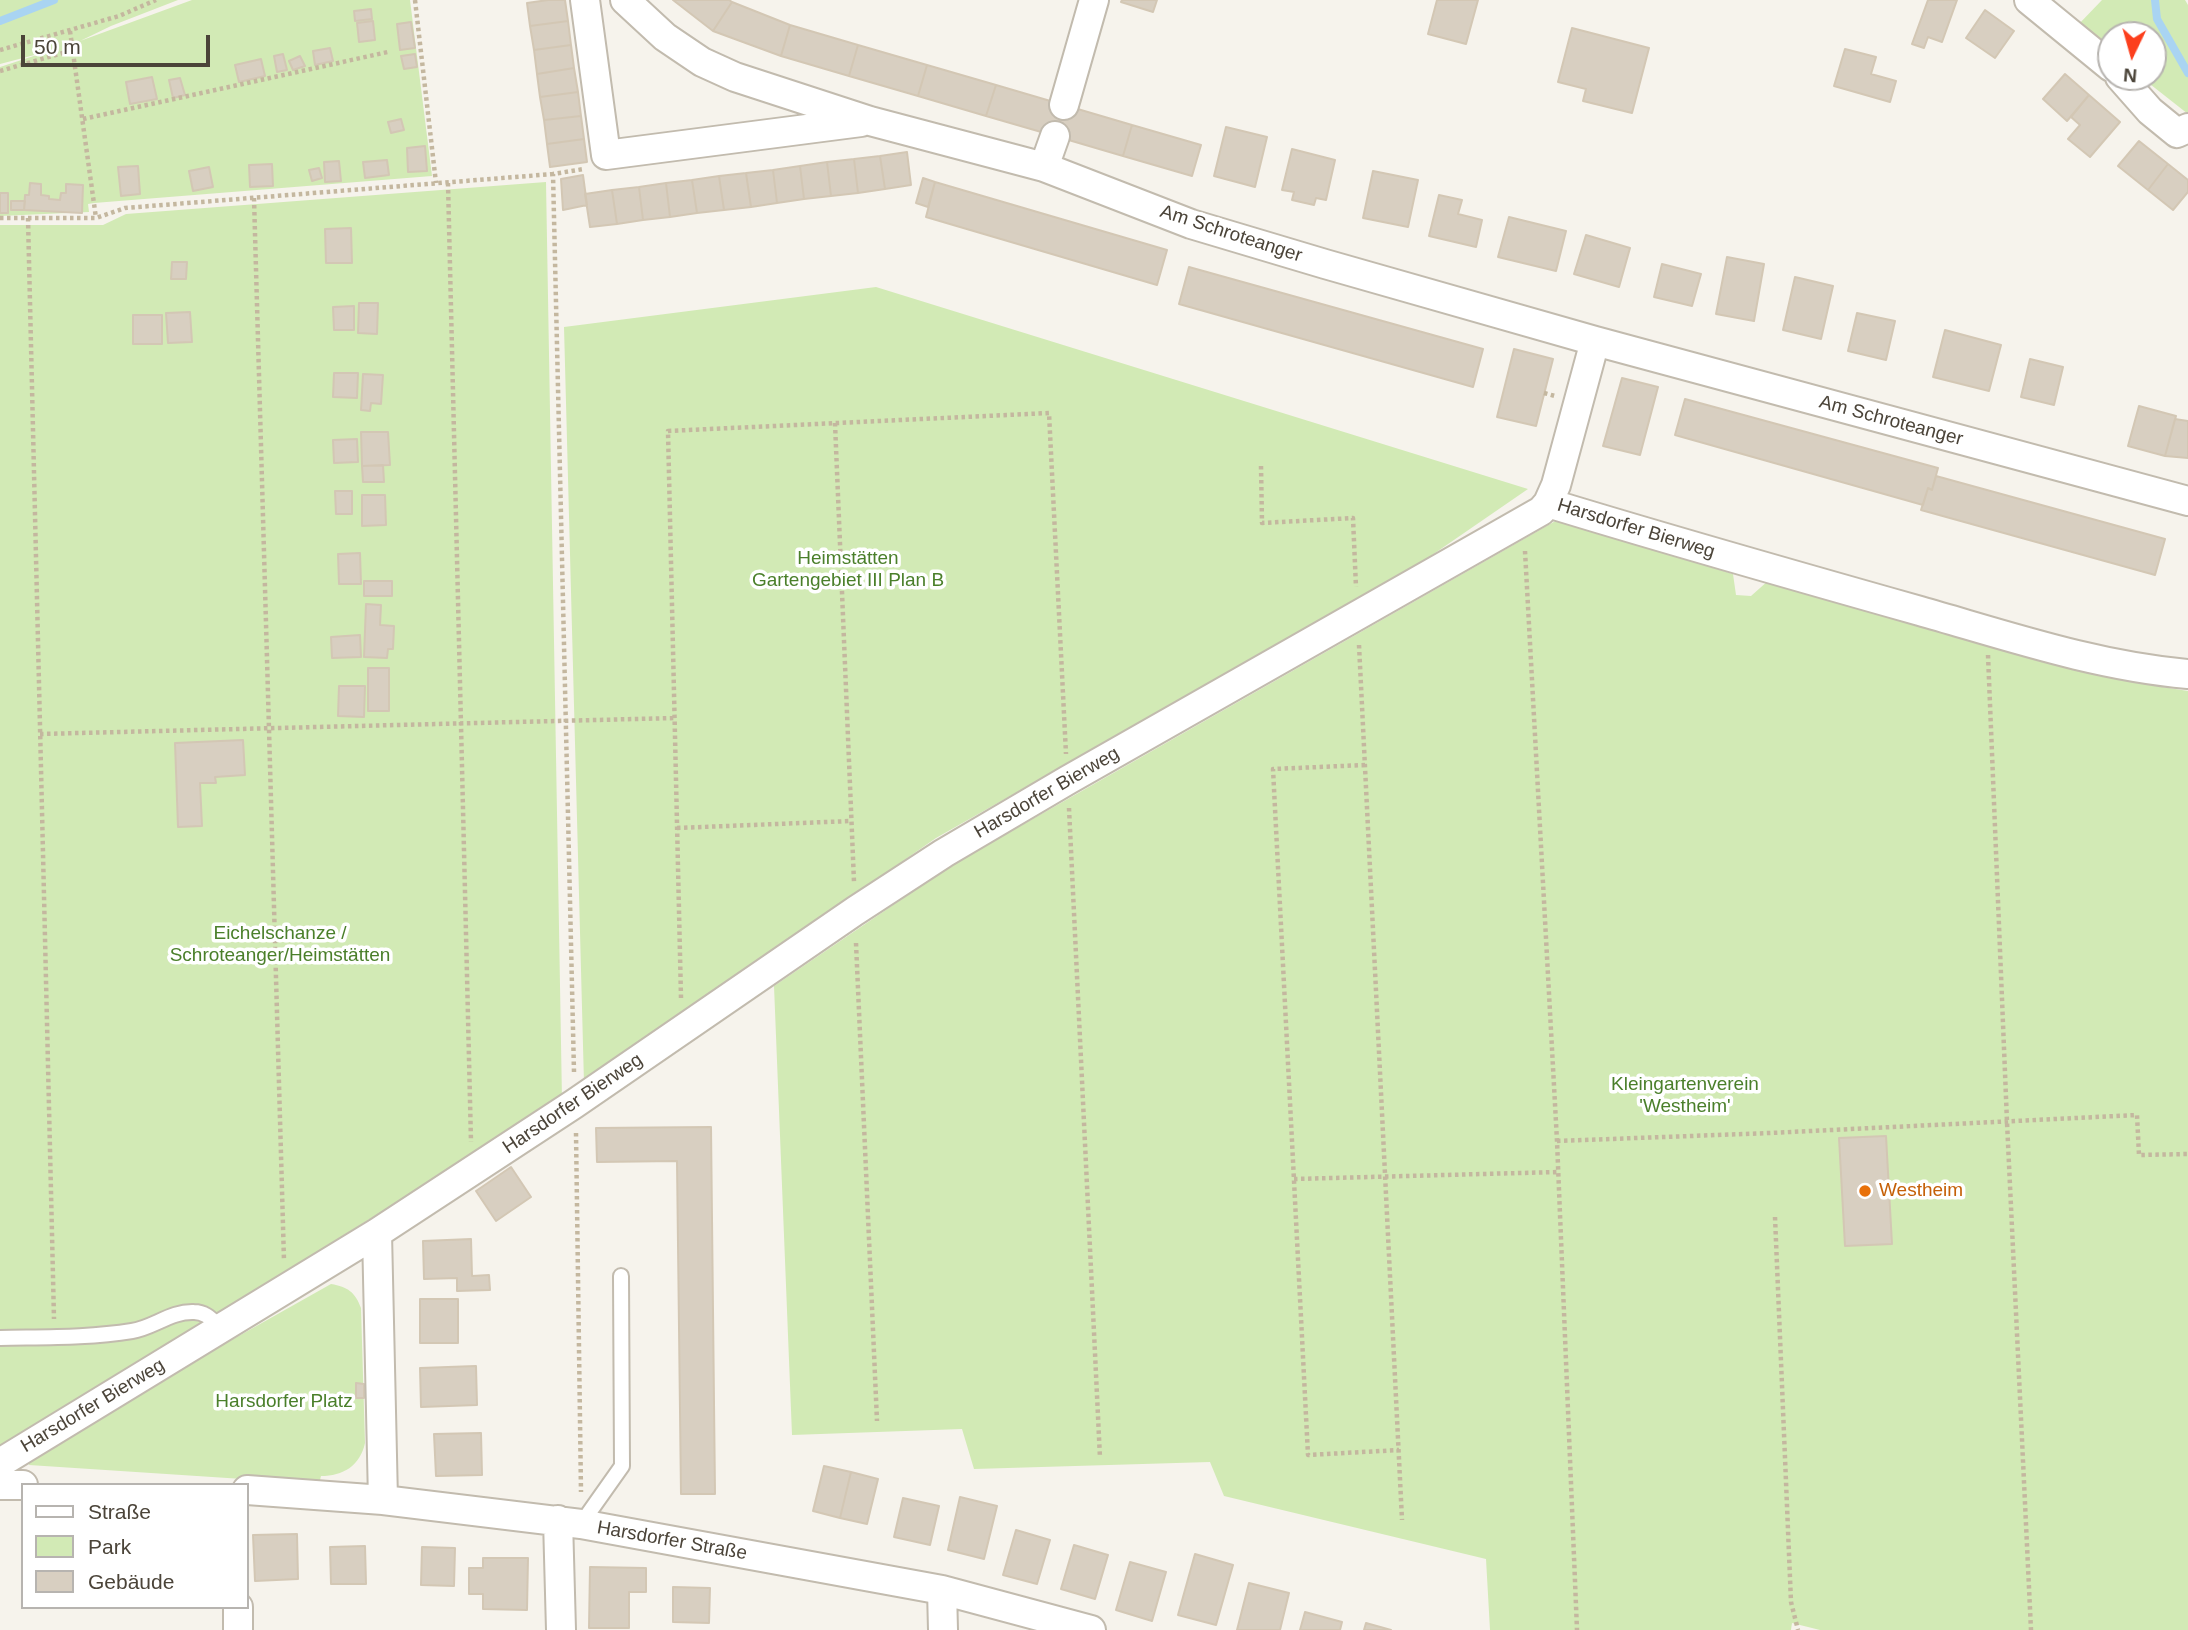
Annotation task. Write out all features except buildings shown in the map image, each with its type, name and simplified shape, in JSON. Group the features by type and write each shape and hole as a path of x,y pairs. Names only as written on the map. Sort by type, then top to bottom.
{"street":[{"name":"Am Schroteanger","path":"585,0 606,155 870,121"},
{"name":"Am Schroteanger","path":"625,0 665,37 702,62 734,77 870,121 1044,167 1210,230 1595,341 2188,501"},
{"path":"1064,105 1094,0"},
{"path":"2029,0 2097,56"},
{"path":"2132,91 2150,111 2177,133 2188,128"},
{"path":"1044,167 1055,136"},
{"path":"1548,503 1556,485 1595,341"},
{"name":"Harsdorfer Bierweg","path":"0,1463 377,1233 574,1104 944,853 1524,521 1541,511 1548,503 2081,656 2188,674"},
{"path":"377,1233 383,1500"},
{"path":"0,1485 21,1485"},
{"name":"Harsdorfer Straße","path":"248,1490 574,1514 942,1590 1091,1630"},
{"path":"561,1630 574,1514"},
{"path":"942,1590 943,1630"},
{"path":"238,1609 238,1630"}],"lane":[{"path":"574,1514 622,1466 621,1276"},
{"path":"0,1338 130,1331 144,1329 174,1314 193,1312 206,1314 221,1328"}],"path":[{"path":"0,50 119,16 156,0"},
{"path":"415,0 436,184"},
{"path":"70,31 96,218"},
{"path":"0,71 73,50"},
{"path":"83,119 388,52"},
{"path":"0,218 96,218 125,208 553,174 588,168"},
{"path":"553,174 574,1104 574,1514"},
{"path":"448,183 472,1171"},
{"path":"254,198 284,1268"},
{"path":"29,218 55,1337"},
{"path":"681,1007 668,431 1049,413 1067,761"},
{"path":"835,423 854,890"},
{"path":"1261,466 1262,523 1353,518 1402,1520"},
{"path":"1524,521 1557,1141 1577,1630"},
{"path":"1987,630 2031,1630"},
{"path":"40,734 675,718"},
{"path":"1365,765 1273,769 1308,1455 1399,1450"},
{"path":"1069,796 1100,1458"},
{"path":"677,828 851,821"},
{"path":"856,941 877,1421"},
{"path":"1557,1141 2137,1115 2139,1155 2188,1154"},
{"path":"1294,1179 1558,1172"},
{"path":"1775,1217 1791,1602 1798,1630"}],"green space":[{"path":"0,0 178,0 80,41 192,0 410,0 432,176 94,203 88,204 89,212 0,216 0,67 46,52 0,64"},
{"path":"2102,0 2185,0 2188,5 2188,114 2159,91 2167,91 2167,21 2097,21 2097,42 2077,26"},
{"name":"Eichelschanze / Schroteanger/Heimstätten","path":"546,182 562,1100 0,1448 0,225 103,225 126,214"},
{"name":"Heimstätten Gartengebiet III Plan B","path":"876,287 1528,489 1419,564 936,838 584,1083 564,327"},
{"name":"Kleingartenverein 'Westheim'","path":"1559,519 1733,574 1736,595 1751,596 1769,580 2131,682 2188,691 2188,1630 1820,1630 1792,1623 1791,1630 1490,1630 1486,1559 1224,1496 1210,1462 974,1469 962,1429 792,1435 774,986 952,865"},
{"name":"Harsdorfer Platz","path":"331,1284 350,1291 361,1308 365,1443 355,1464 343,1472 321,1476 319,1484 29,1465 31,1453"}],"waterway":[{"path":"0,21 54,0"},
{"path":"2155,0 2157,19 2188,73"}],"place":[{"name":"Westheim","path":"1865,1191"}]}
